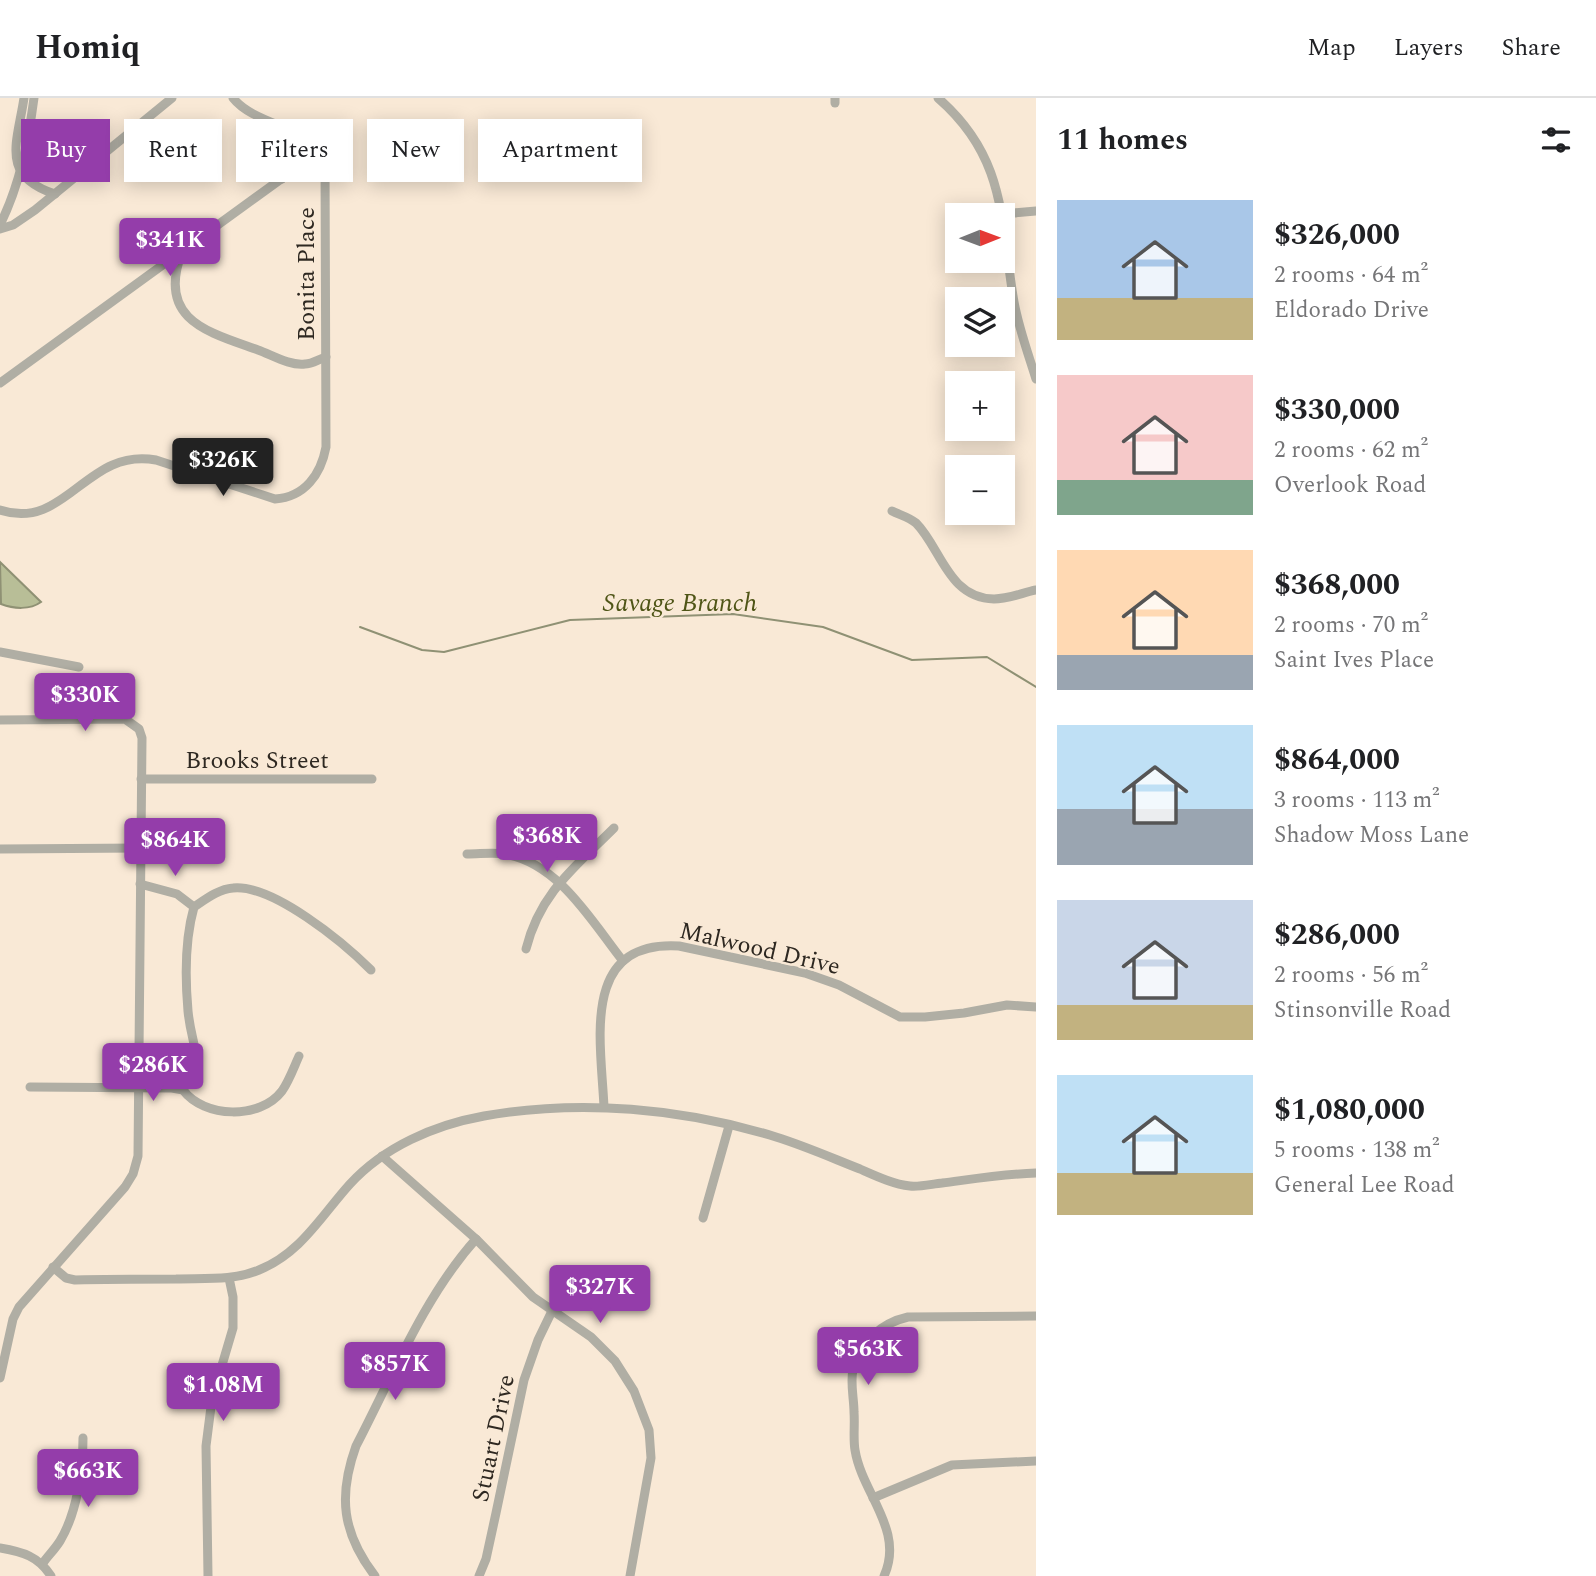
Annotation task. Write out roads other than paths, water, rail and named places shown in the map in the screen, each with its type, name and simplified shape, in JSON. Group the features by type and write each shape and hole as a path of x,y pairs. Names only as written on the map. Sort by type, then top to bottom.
{"street":[{"path":"24,98 15,158 19,173 34,186 55,194"},
{"path":"0,227 25,162 34,98"},
{"path":"0,227 24,218 172,98"},
{"path":"223,98 234,99 260,118"},
{"path":"938,98 961,121 981,149 992,172 1000,203"},
{"path":"0,383 278,182"},
{"name":"Bonita Place","path":"0,510 16,514 43,510 102,470 121,460 136,458 156,460 269,498 294,494 312,481 324,460 326,447 326,182"},
{"path":"1015,213 1036,211"},
{"path":"183,252 175,277 177,293 184,313 197,326 293,363 308,364 326,358"},
{"path":"156,269 175,277"},
{"path":"1010,273 1023,342 1036,377"},
{"path":"892,511 916,524 947,572 971,592 990,599 999,599 1036,590"},
{"path":"0,652 79,667"},
{"path":"0,720 118,718 130,721 139,729 142,737 138,1156 133,1174 111,1203 19,1307 13,1319 0,1378"},
{"name":"Brooks Street","path":"141,779 372,779"},
{"path":"526,950 536,918 549,894 614,828"},
{"path":"0,849 140,848"},
{"path":"467,854 506,854 531,863 559,883 623,961 609,978 603,991 601,1031 604,1107"},
{"path":"140,884 177,894 194,907"},
{"path":"183,1090 196,1058 188,1010 187,977 188,931 194,907 230,888 255,891 306,916 336,938 371,970"},
{"name":"Malwood Drive","path":"623,961 648,948 679,946 805,973 865,997 900,1017 938,1016 1007,1005 1036,1007"},
{"path":"183,1090 187,1096 219,1112 256,1108 282,1091 299,1056"},
{"path":"30,1087 138,1087 183,1090"},
{"path":"53,1268 64,1277 75,1280 242,1276 260,1270 289,1253 318,1226 351,1182 383,1156 419,1135 469,1119 540,1108 604,1107 659,1112 729,1126 774,1136 877,1176 912,1186 998,1174 1036,1173"},
{"path":"703,1218 729,1126"},
{"path":"383,1156 476,1239 533,1297 591,1337 615,1361 634,1391 645,1416 651,1443 651,1458 629,1576"},
{"path":"374,1576 358,1551 347,1521 345,1493 350,1463 356,1446 426,1311 460,1257 476,1239"},
{"path":"208,1576 206,1446 212,1399 233,1328 233,1297 229,1278"},
{"name":"Stuart Drive","path":"479,1576 494,1525 524,1380 552,1311"},
{"path":"884,1576 892,1551 886,1526 855,1451 853,1372 859,1354 871,1337 889,1321 908,1317 1036,1316"},
{"path":"43,1563 61,1539 68,1523 83,1455 83,1438"},
{"path":"873,1498 952,1465 1036,1461"},
{"path":"0,1548 31,1555 43,1563 51,1576"}],"waterway":[{"name":"Savage Branch","path":"360,627 422,650 444,652 570,620 733,614 823,627 912,660 987,657 1036,687"}]}
